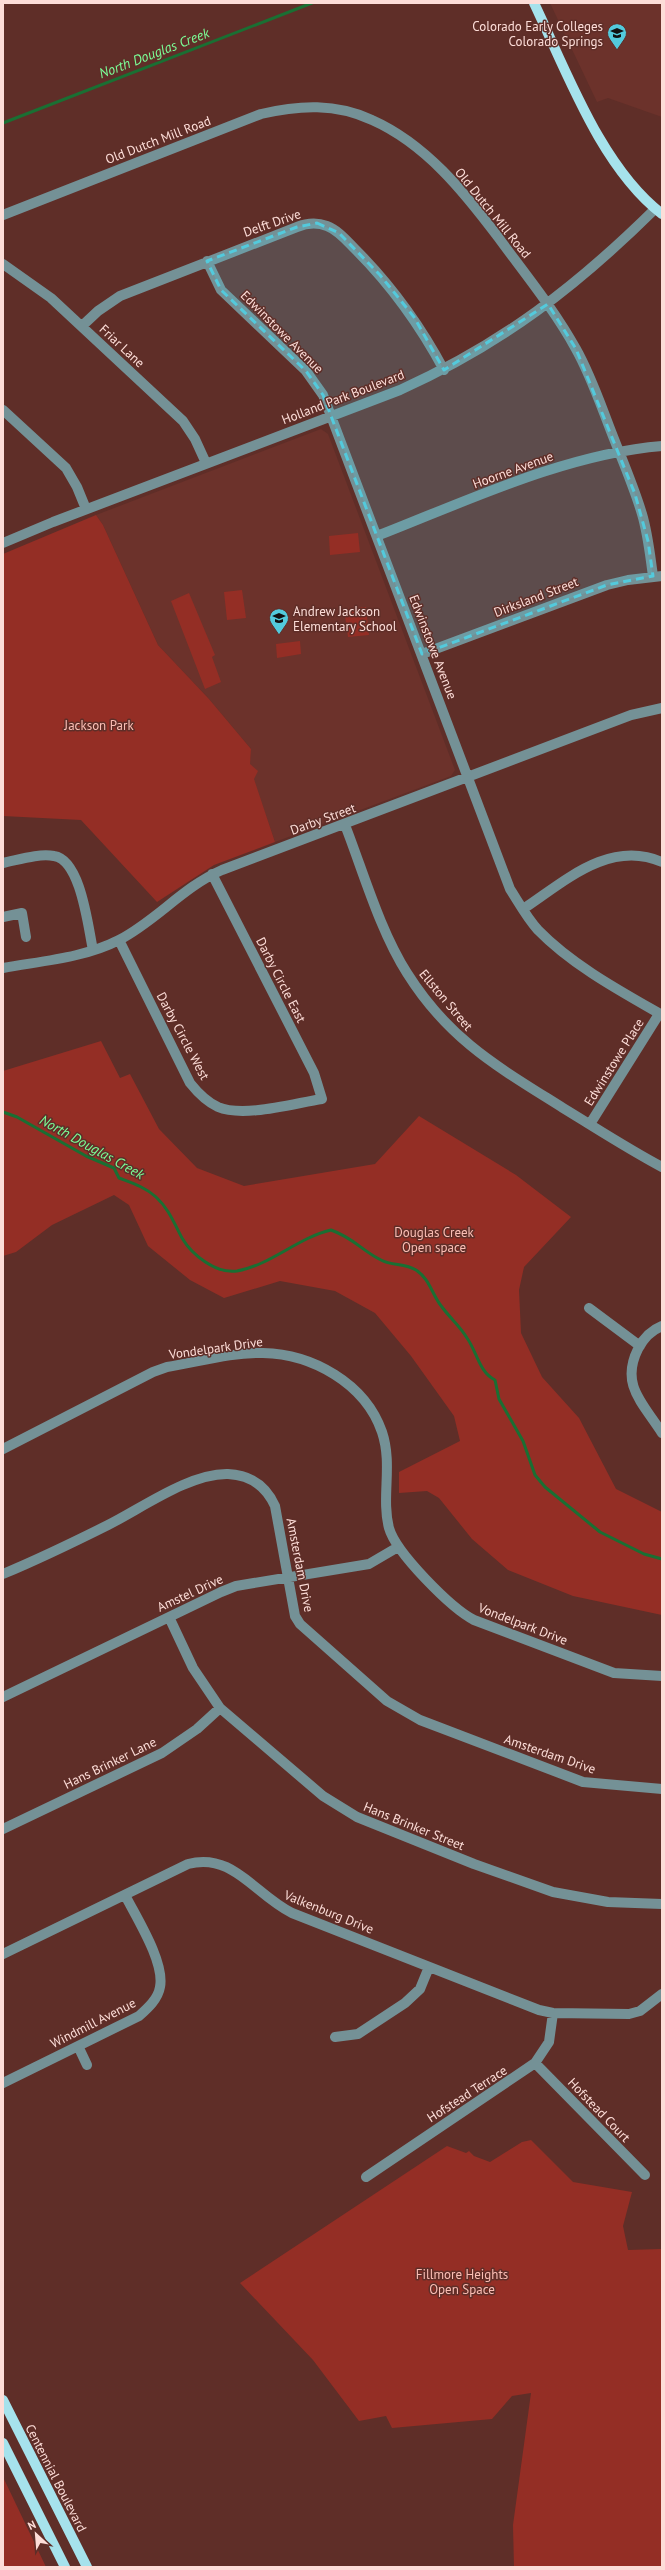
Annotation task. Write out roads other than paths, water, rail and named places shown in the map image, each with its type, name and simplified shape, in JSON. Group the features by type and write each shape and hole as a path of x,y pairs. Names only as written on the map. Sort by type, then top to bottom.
{"main road":[{"path":"534,3 608,153 637,192 659,212"},
{"name":"Centennial Boulevard","path":"3,2400 87,2567"},
{"path":"3,2443 65,2567"}],"street":[{"name":"Old Dutch Mill Road","path":"3,215 261,114 292,107 331,108 377,122 404,137 422,152 479,212 548,304 589,375 642,515 657,576"},
{"name":"Holland Park Boulevard","path":"3,543 86,509 400,390 444,370 492,342 548,304 591,271 659,212"},
{"name":"Delft Drive","path":"82,326 98,311 120,296 206,261 307,223 328,226 339,233 380,275 414,317 444,370"},
{"name":"Edwinstowe Avenue","path":"206,261 221,290 315,382 331,416 510,889 522,909 554,945 661,1015"},
{"name":"Friar Lane","path":"3,264 39,288 82,326 183,421 195,438 206,463"},
{"path":"3,410 66,468 78,487 86,509"},
{"name":"Hoorne Avenue","path":"377,536 550,470 619,452 662,446"},
{"name":"Dirksland Street","path":"422,654 599,588 657,576"},
{"name":"Darby Street","path":"3,968 93,950 119,940 212,874 631,716 662,708"},
{"name":"Ellston Street","path":"345,825 393,948 426,1001 464,1042 481,1056 590,1124 630,1151 662,1167"},
{"path":"3,863 50,855 64,859 69,864 76,878 93,950"},
{"path":"522,909 586,866 602,859 637,856 662,862"},
{"name":"Darby Circle East","path":"212,874 314,1073 322,1098"},
{"path":"3,917 22,913 26,936"},
{"name":"Darby Circle West","path":"119,940 190,1083 207,1100 219,1108 234,1111 263,1109 322,1098"},
{"name":"Edwinstowe Place","path":"590,1124 661,1015"},
{"path":"589,1308 640,1346"},
{"path":"662,1326 650,1333 640,1346 632,1361 631,1380 634,1390 662,1433"},
{"name":"Vondelpark Drive","path":"3,1449 153,1372 167,1367 262,1353 297,1358 329,1370 343,1380 362,1398 382,1431 389,1467 389,1526 398,1548 458,1610 474,1620 614,1673 662,1676"},
{"name":"Amsterdam Drive","path":"3,1574 107,1526 198,1479 228,1474 255,1480 270,1495 275,1506 295,1616 303,1628 387,1701 420,1720 583,1782 662,1789"},
{"name":"Amstel Drive","path":"3,1697 236,1586 369,1564 398,1548"},
{"name":"Hans Brinker Street","path":"169,1617 193,1668 220,1708 323,1796 371,1824 474,1864 559,1894 608,1902 662,1904"},
{"name":"Hans Brinker Lane","path":"3,1829 162,1753 182,1741 220,1708"},
{"name":"Valkenburg Drive","path":"3,1954 188,1864 210,1861 223,1863 266,1898 292,1913 526,2006 553,2012 629,2014 640,2011 662,1994"},
{"name":"Windmill Avenue","path":"3,2083 139,2016 152,2003 160,1987 158,1963 125,1895"},
{"path":"335,2038 358,2034 405,2003 420,1989 429,1967"},
{"name":"Hofstead Terrace","path":"366,2177 535,2063 549,2042 553,2012"},
{"path":"78,2046 87,2065"},
{"name":"Hofstead Court","path":"535,2063 645,2175"}],"waterway":[{"name":"North Douglas Creek","path":"3,123 312,3"},
{"name":"North Douglas Creek","path":"3,1112 17,1117 86,1156 114,1168 119,1178 152,1194 164,1206 182,1238 192,1251 205,1262 221,1270 237,1271 249,1268 273,1258 307,1239 331,1230 346,1237 368,1253 385,1262 407,1266 416,1270 425,1278 445,1311 464,1334 485,1372 495,1380 499,1399 523,1441 535,1475 545,1487 600,1532 644,1554 662,1559"}],"place":[{"name":"Colorado Early Colleges Colorado Springs","path":"617,50"},
{"name":"Andrew Jackson Elementary School","path":"279,635"}],"park label":[{"name":"Jackson Park","path":"99,725"},
{"name":"Douglas Creek Open space","path":"434,1240"},
{"name":"Fillmore Heights Open Space","path":"462,2282"}]}
